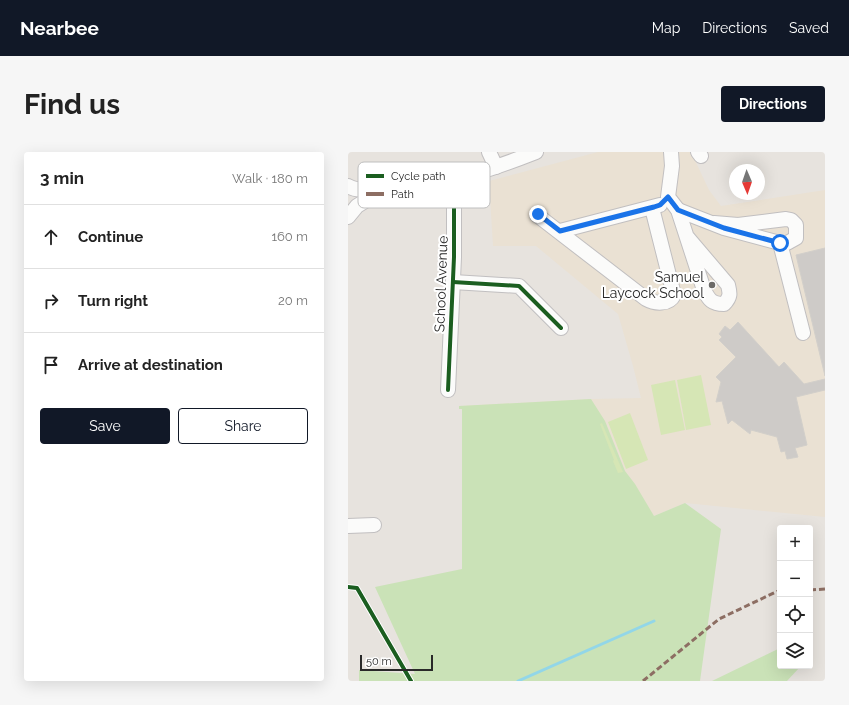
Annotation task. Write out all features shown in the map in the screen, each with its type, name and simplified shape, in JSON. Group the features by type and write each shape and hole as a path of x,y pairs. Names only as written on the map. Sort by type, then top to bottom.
{"street":[{"path":"489,152 496,167"},
{"path":"490,169 536,152"},
{"path":"560,231 660,205 668,197 672,166 671,152"},
{"path":"672,166 680,152"},
{"path":"348,186 353,190 358,190"},
{"path":"668,197 678,210 688,238"},
{"path":"348,217 358,205"},
{"name":"School Avenue","path":"448,390 453,282 454,208"},
{"path":"538,214 626,284 646,299 655,303 669,301 674,295 652,208"},
{"path":"678,210 724,228 780,243 787,243 796,238 796,225 791,220 786,219 738,225 714,223"},
{"path":"780,243 803,333"},
{"path":"453,282 519,286 561,328"},
{"path":"348,526 374,525"}],"shaded area":[{"path":"598,152 691,152 709,190 721,206 825,190 825,517 685,503 654,516 459,409 459,406 641,398 618,314 536,246 493,246 490,181"}],"green space":[{"path":"701,375 711,425 686,430 677,380"},
{"path":"675,380 685,430 661,435 651,385"},
{"path":"591,399 605,421 625,471 635,484 654,516 685,503 721,529 700,681 359,681 359,670 415,674 375,587 462,569 462,409 459,409 459,406"},
{"path":"630,413 648,460 626,469 608,422"},
{"path":"602,423 623,472 618,473 600,424"},
{"path":"777,649 777,669 798,669 787,681 712,681"}],"building":[{"path":"825,248 825,376 796,255"},
{"path":"738,322 779,367 784,362 804,384 825,379 825,390 796,397 807,445 795,448 798,457 787,459 785,451 781,452 777,437 751,430 750,434 732,420 728,424 722,401 716,402 721,382 716,377 736,357 719,340 722,337 719,334 725,326 730,330"}],"waterway":[{"path":"518,681 654,621"}],"marked path":[{"path":"813,590 825,589"},
{"path":"643,681 719,619 777,591"}],"cycle path":[{"path":"448,390 454,257 454,208"},
{"path":"453,282 519,286 561,328"},
{"path":"348,587 357,588 411,681"}],"place":[{"name":"Samuel Laycock School","path":"712,285"}],"route":[{"path":"538,214 560,231 654,207 660,205 668,197 678,210 724,228 780,243"}]}
